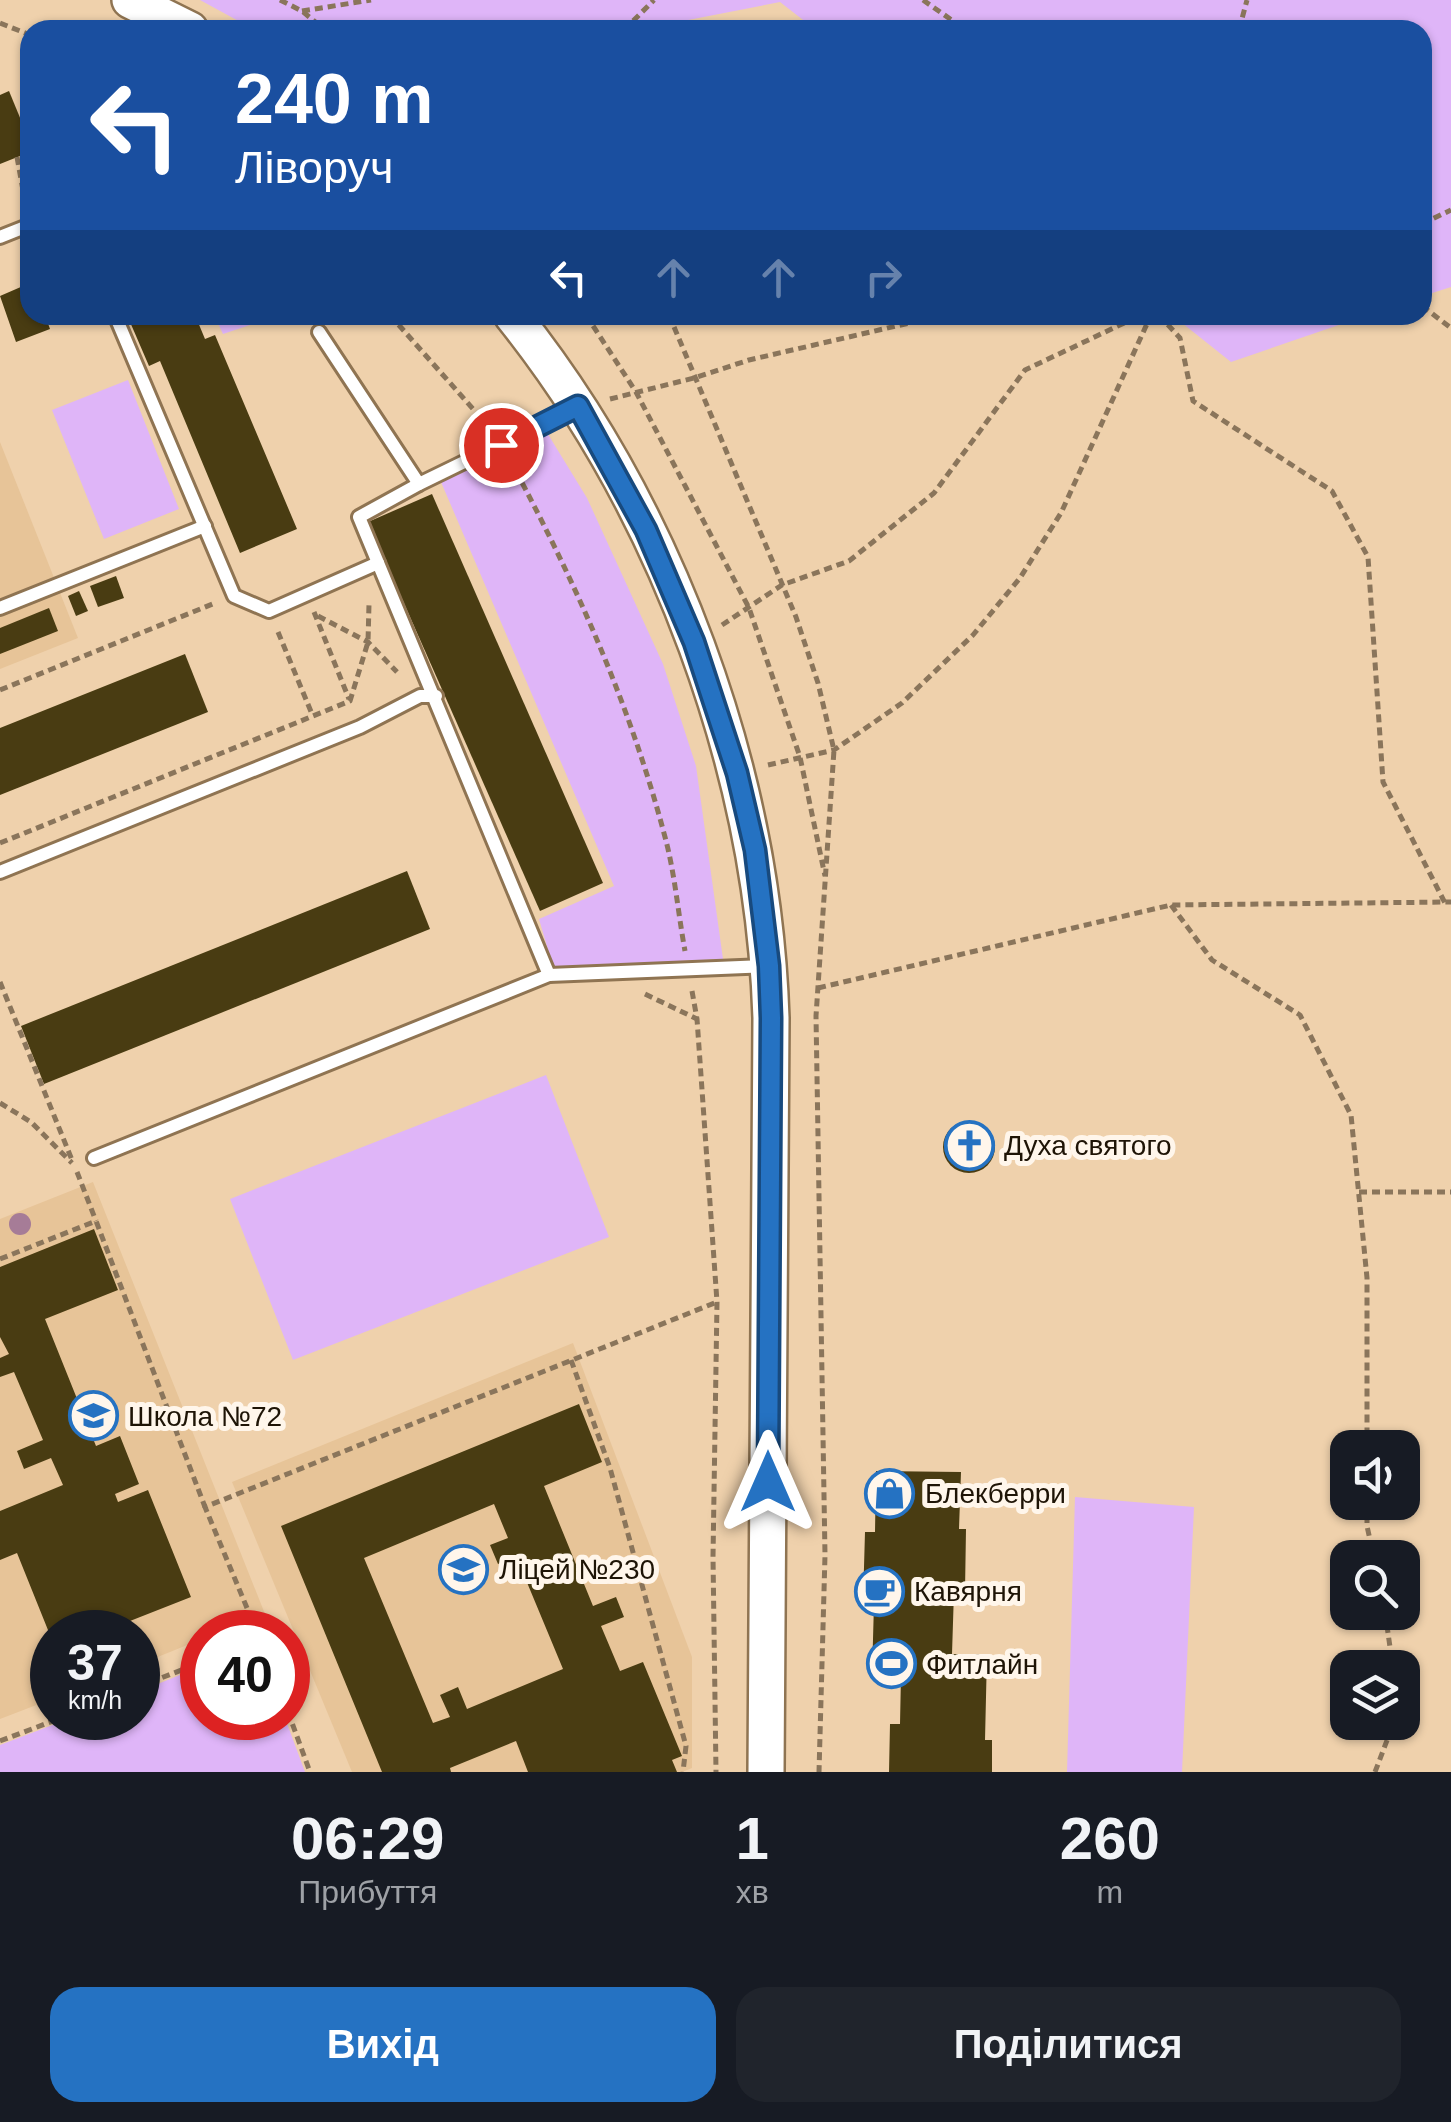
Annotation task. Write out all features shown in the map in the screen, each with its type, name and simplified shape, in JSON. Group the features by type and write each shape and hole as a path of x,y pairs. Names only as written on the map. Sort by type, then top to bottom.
{"street":[{"path":"130,0 170,20"},
{"path":"519,325 578,406 646,530 694,642 737,773 755,850 769,966 771,1112 766,1772"}],"lane":[{"path":"119,325 234,596 269,611 374,565"},
{"path":"319,332 420,484"},
{"path":"549,976 436,696 374,565 360,517 578,406"},
{"path":"0,608 205,526"},
{"path":"0,872 360,727 420,696 436,696"},
{"path":"94,1158 549,976 769,966"}],"path":[{"path":"280,0 313,20"},
{"path":"302,11 371,0"},
{"path":"634,20 654,0"},
{"path":"923,0 952,20"},
{"path":"17,158 20,174"},
{"path":"399,325 477,410 549,532 618,686 666,840 696,1019 717,1302 713,1557 716,1772"},
{"path":"592,325 636,392 749,608 800,757 827,884"},
{"path":"673,325 782,585 818,683 834,750 816,1016 825,1555 819,1772"},
{"path":"578,406 901,325"},
{"path":"694,642 782,585 850,562 934,493 1025,370 1120,325"},
{"path":"737,773 834,750 902,703 972,635 1020,578 1061,513 1146,325"},
{"path":"818,988 1171,904 1448,903 1384,782 1368,557 1332,490 1193,401 1180,338 1168,325"},
{"path":"350,700 368,642 374,565"},
{"path":"0,690 234,596"},
{"path":"307,596 360,727"},
{"path":"269,611 324,742"},
{"path":"315,615 368,642 420,696"},
{"path":"0,843 350,700"},
{"path":"1171,904 1212,960 1300,1014 1351,1114 1367,1278 1367,1430"},
{"path":"602,974 696,1019"},
{"path":"0,982 74,1165 31,1122 0,1103"},
{"path":"83,1186 248,1610"},
{"path":"1359,1192 1451,1192"},
{"path":"0,1259 96,1220"},
{"path":"205,1507 717,1302"},
{"path":"571,1360 610,1468 643,1587 686,1746 683,1772"},
{"path":"0,1741 30,1730"},
{"path":"298,1740 310,1772"},
{"path":"1375,1772 1387,1740"}],"shaded area":[{"path":"200,0 1451,0 1451,287 1432,293 1432,20 803,20 780,2 688,20 237,20"},
{"path":"219,325 250,325 223,334"},
{"path":"1185,325 1339,325 1231,362"},
{"path":"128,380 179,509 104,539 52,410"},
{"path":"546,431 587,498 663,664 696,766 723,959 553,967 539,919 614,886 441,482"},
{"path":"0,442 78,638 0,669"},
{"path":"546,1075 609,1237 293,1360 230,1199"},
{"name":"Школа №72","path":"93,1182 263,1610 180,1610 180,1648 160,1656 160,1610 30,1610 30,1707 0,1719 0,1219"},
{"name":"Ліцей №230","path":"573,1343 692,1657 692,1768 682,1772 352,1772 310,1670 310,1610 285,1610 232,1482"},
{"path":"1075,1497 1194,1507 1182,1772 1067,1772"},
{"path":"180,1675 180,1740 293,1740 305,1772 0,1772 0,1745 30,1734 30,1740 160,1740 160,1683"}],"building":[{"path":"9,91 20,118 20,156 0,164 0,95"},
{"path":"20,287 20,325 49,325 50,329 16,342 0,296"},
{"path":"131,325 199,325 205,339 215,335 297,529 240,553 160,361 149,366"},
{"path":"432,494 603,883 540,911 368,522"},
{"path":"116,576 124,598 98,607 90,586"},
{"path":"79,591 88,611 76,616 68,596"},
{"path":"49,608 58,631 0,654 0,628"},
{"path":"185,654 208,712 0,795 0,728"},
{"path":"407,871 430,929 44,1084 21,1026"},
{"name":"Духа святого","path":"969,1121 987,1129 995,1147 987,1165 969,1173 951,1165 943,1147 951,1129"},
{"path":"94,1229 118,1290 45,1319 96,1446 120,1436 139,1484 115,1494 118,1502 148,1490 191,1597 158,1610 40,1610 17,1553 0,1560 0,1511 63,1485 51,1458 24,1469 17,1451 43,1440 14,1372 0,1377 0,1358 9,1354 0,1337 0,1267"},
{"path":"579,1404 602,1462 544,1486 593,1606 616,1597 624,1617 601,1626 620,1671 643,1662 682,1756 672,1760 677,1772 528,1772 516,1741 450,1768 451,1772 382,1772 281,1526","holes":["494,1504 508,1538 490,1545 498,1564 516,1556 563,1669 467,1709 458,1687 440,1695 450,1717 433,1723 364,1558"]},
{"path":"876,1471 961,1472 959,1529 966,1529 965,1591 954,1591 952,1654 987,1654 985,1740 992,1740 992,1772 889,1772 890,1724 900,1724 901,1675 872,1675 874,1603 863,1602 865,1532 875,1532"}],"place":[{"name":"Духа святого","path":"969,1145"},
{"name":"Школа №72","path":"93,1416"},
{"name":"Блекберри","path":"890,1493"},
{"name":"Ліцей №230","path":"464,1569"},
{"name":"Кавярня","path":"879,1591"},
{"name":"Фитлайн","path":"891,1664"}],"route":[{"path":"501,445 578,406 646,530 694,642 737,773 755,850 769,966 768,1482"}]}
